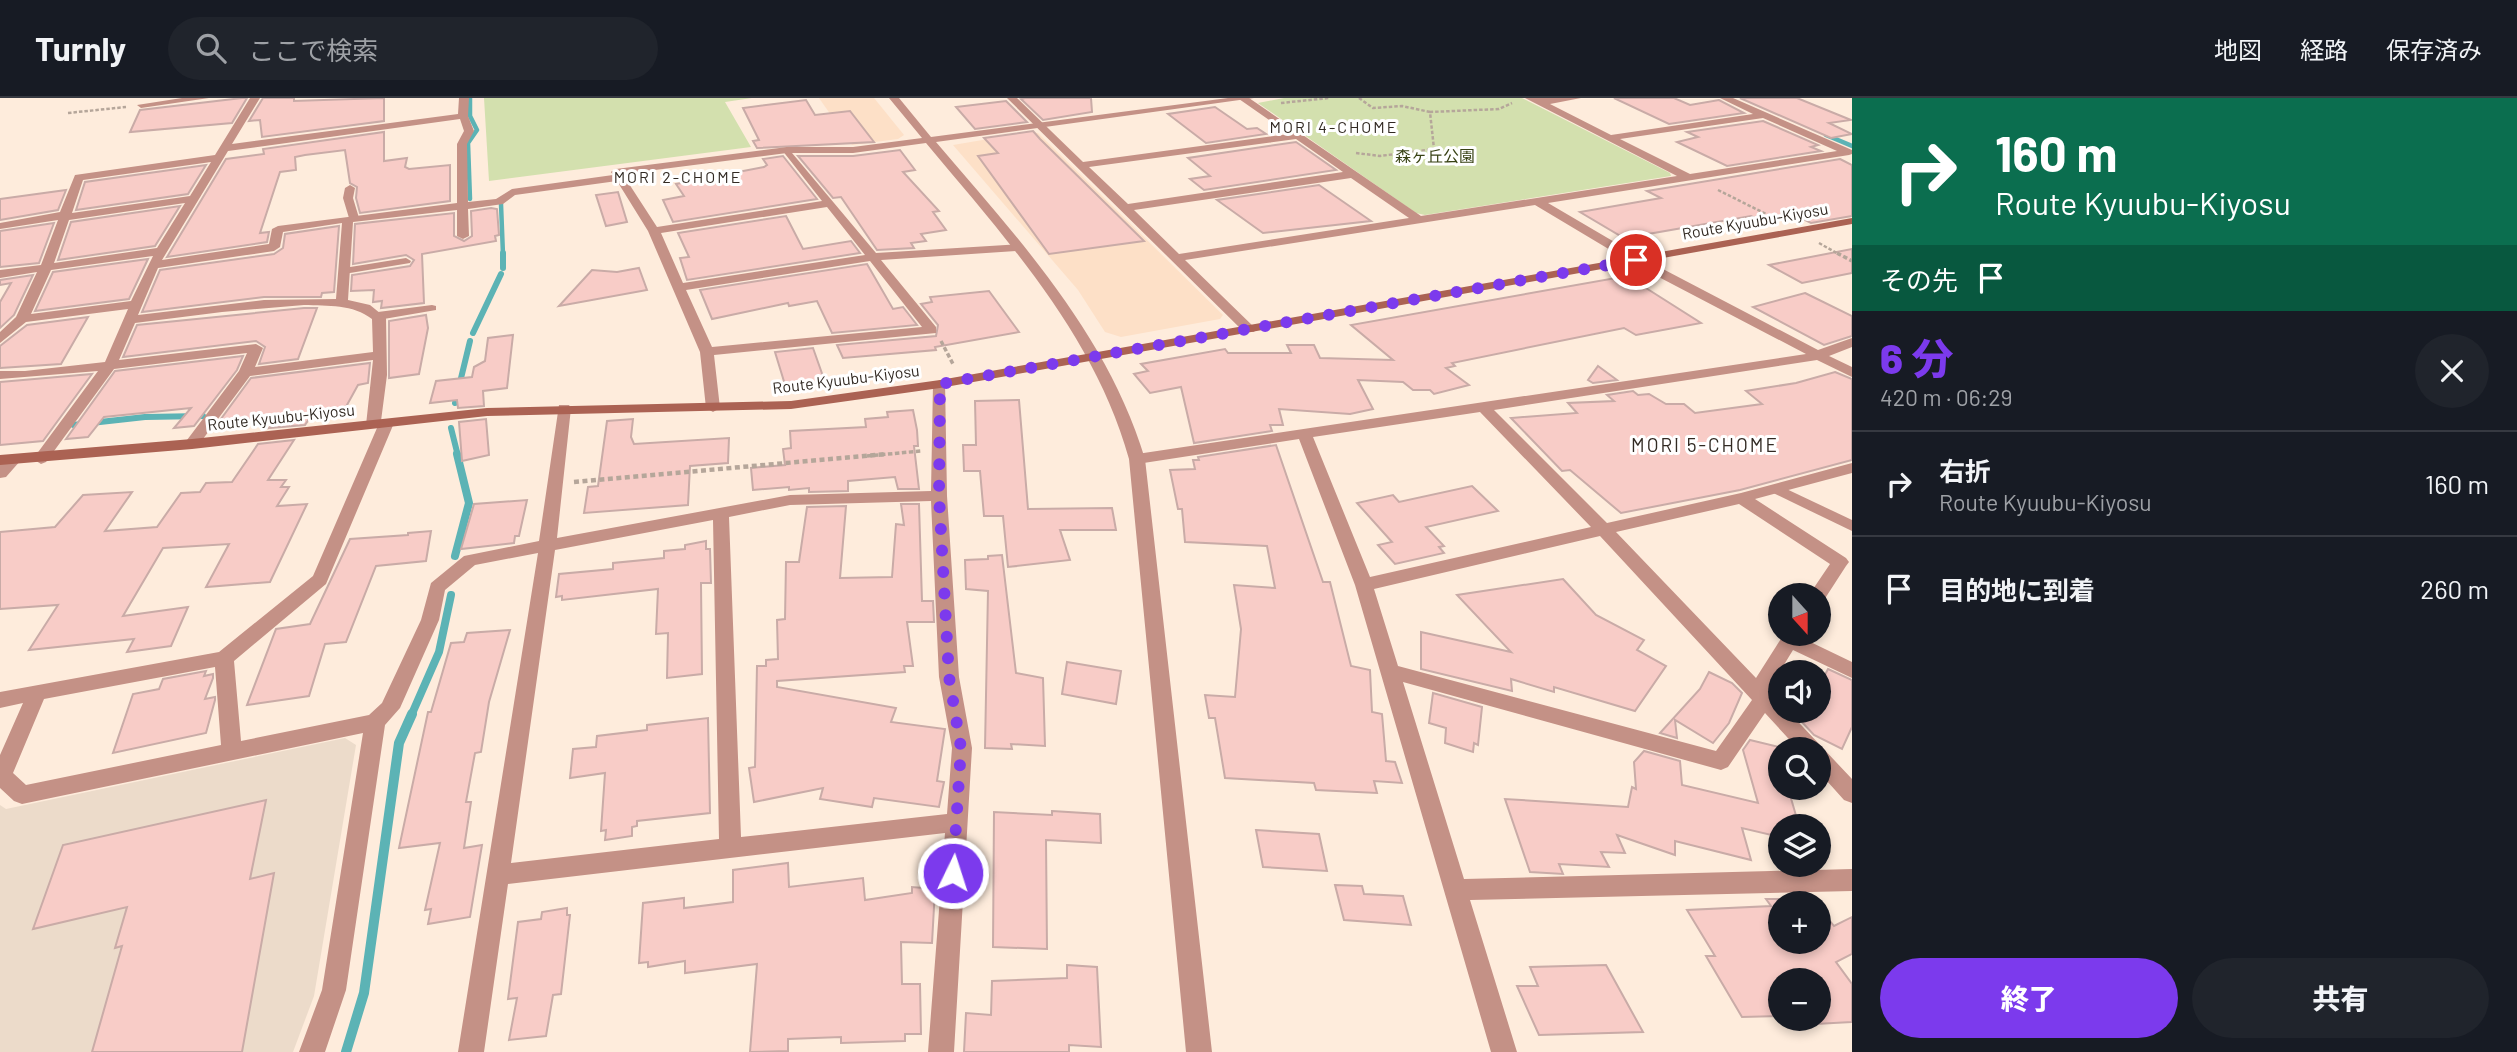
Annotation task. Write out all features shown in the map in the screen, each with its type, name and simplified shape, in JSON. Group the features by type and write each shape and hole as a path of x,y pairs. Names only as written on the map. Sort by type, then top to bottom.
{"main road":[{"name":"Route Kyuubu-Kiyosu","path":"6,460 192,444 487,412 564,408 713,408 834,401 961,381 1852,221"}],"street":[{"path":"41,458 111,363 153,265 256,98"},
{"path":"463,236 462,144 469,131 463,116 464,98"},
{"path":"894,98 1016,247 1094,356 1121,409 1137,459 1199,1052"},
{"path":"1012,98 1249,328"},
{"path":"1534,100 1576,98"},
{"path":"1725,98 1850,153"},
{"path":"1754,98 1840,135"},
{"path":"153,265 274,247 278,229 499,202 512,192 617,175 788,150 853,150 1248,100 1419,220"},
{"path":"1534,100 1690,177"},
{"path":"0,339 22,319 46,267 79,177 463,116"},
{"path":"1609,138 1765,116"},
{"path":"1082,165 1298,136"},
{"path":"788,150 931,330"},
{"path":"1177,258 1850,153"},
{"path":"1126,208 1353,174"},
{"path":"617,175 654,231 707,352 713,408"},
{"path":"0,226 193,199"},
{"path":"1537,201 1636,260 1852,373"},
{"path":"654,231 830,203"},
{"path":"342,301 351,218"},
{"path":"678,287 874,257 1016,247"},
{"path":"0,274 162,251"},
{"path":"0,700 224,657 320,580 380,424 378,316 368,306 342,301 268,303 130,320"},
{"path":"22,319 137,304"},
{"path":"707,352 931,330"},
{"path":"1137,459 1820,354 1852,342"},
{"path":"0,375 25,375 256,348 246,372 192,444"},
{"path":"246,372 380,355"},
{"path":"940,384 939,496 949,677 961,748 941,1052"},
{"path":"1483,407 1800,737"},
{"path":"471,1052 547,547 564,408"},
{"path":"1304,434 1364,586 1504,1052"},
{"path":"0,473 6,460"},
{"path":"1364,586 1741,498 1852,468"},
{"path":"37,694 1,776 22,795 375,722 390,708 430,620 438,587 470,560 790,500 939,496"},
{"path":"1741,498 1840,562 1826,583"},
{"path":"721,513 730,848"},
{"path":"1390,671 1721,761 1761,695 1786,646"},
{"path":"1807,646 1852,671"},
{"path":"224,657 232,751"},
{"path":"312,1052 334,990 375,722"},
{"path":"1831,771 1852,794"},
{"path":"498,875 957,822"},
{"path":"1455,890 1852,880"}],"lane":[{"path":"141,105 205,98"},
{"path":"350,188 348,198 351,218"},
{"path":"344,271 406,261"},
{"path":"378,316 432,308"},
{"path":"1776,489 1852,526"}],"path":[{"path":"1248,100 1290,103 1329,98"},
{"path":"1359,98 1373,108 1402,106 1430,112 1499,108 1512,103"},
{"path":"68,113 141,105"},
{"path":"1356,153 1380,156 1434,149 1436,142 1428,123 1430,112"},
{"path":"1690,177 1852,261"},
{"path":"931,330 938,335 961,381"},
{"path":"555,484 939,450"}],"shaded area":[{"path":"819,98 874,98 904,135 898,139 852,145"},
{"path":"1030,132 1038,133 1150,243 1223,315 1220,319 1121,337 1105,332 1078,290 953,145"},
{"path":"345,738 356,745 314,996 293,1052 0,1052 0,805 6,809"}],"green space":[{"path":"484,98 752,98 725,102 751,147 489,181"},
{"name":"森ヶ丘公園","path":"1284,98 1522,98 1670,173 1671,176 1425,215 1416,213 1258,103"}],"building":[{"path":"247,98 232,123 130,132 140,110"},
{"path":"263,98 294,98 294,101 384,98 384,121 262,137 260,120 249,121"},
{"path":"1091,98 1092,112 1043,120 1021,99"},
{"path":"1614,98 1674,98 1690,105 1719,100 1744,113 1669,124"},
{"path":"1740,98 1797,98 1851,120 1829,123 1852,134 1831,138"},
{"path":"806,100 815,115 850,111 874,142 757,148 753,141 759,140 743,108"},
{"path":"1006,101 1027,122 975,129 956,107"},
{"path":"1215,107 1247,129 1257,128 1266,134 1206,143 1168,114"},
{"path":"1763,121 1818,145 1811,147 1821,151 1727,166 1677,142 1698,137 1687,132"},
{"path":"1033,131 1144,241 1049,254 978,156 998,153 984,138"},
{"path":"384,132 384,161 407,158 405,167 409,169 450,165 450,201 360,213 356,198 357,187 350,183 345,150 305,155 295,157 296,170 280,172 260,233 269,232 267,242 167,257 226,159 264,154 263,149"},
{"path":"1296,142 1336,170 1204,190 1190,179 1210,176 1188,158"},
{"path":"900,150 915,170 903,172 939,211 933,212 946,230 921,234 926,241 911,243 914,248 877,250 841,197 833,198 798,156 853,156"},
{"path":"783,156 817,199 673,222 663,200 684,196 676,184 764,167 767,165 763,159"},
{"path":"1840,159 1852,165 1852,216 1811,223 1795,215 1761,221 1751,216 1631,237 1629,241 1580,212 1661,198 1647,191"},
{"path":"206,165 188,194 76,210 85,182"},
{"path":"1319,185 1371,221 1263,233 1217,200"},
{"path":"66,190 58,210 0,220 0,199"},
{"path":"618,192 627,222 606,226 596,195"},
{"path":"180,206 155,246 58,260 71,222"},
{"path":"497,209 499,235 495,236 496,241 422,254 424,303 381,308 382,301 373,302 374,290 351,291 352,275 410,266 414,260 406,255 353,264 355,224 454,213 454,236 464,241 472,236 471,211"},
{"path":"786,216 803,249 851,241 860,253 687,280 680,258 689,257 678,233"},
{"path":"54,223 39,263 0,267 0,231"},
{"path":"339,226 334,292 322,293 321,297 264,297 142,312 160,270 274,254 283,248 285,234"},
{"path":"1852,249 1852,273 1802,283 1769,265"},
{"path":"148,259 129,299 35,311 53,272"},
{"path":"867,264 893,309 903,307 917,325 832,333 817,301 789,306 788,303 712,319 700,290"},
{"path":"639,268 647,290 559,306 592,270 617,272"},
{"path":"33,275 14,315 0,328 0,302 11,283 0,285 0,280"},
{"path":"1627,276 1701,323 1636,335 1624,328 1452,363 1455,366 1446,368 1469,385 1434,394 1430,390 1413,390 1403,382 1358,380 1373,409 1350,414 1279,409 1283,425 1270,425 1272,431 1194,443 1181,387 1150,393 1134,374 1148,371 1141,364 1225,349 1228,353 1291,353 1287,345 1314,345 1320,358 1393,360 1351,325"},
{"path":"989,291 1019,332 935,347 936,350 843,358 837,345 936,336 938,325 921,304 932,302 930,297"},
{"path":"1805,293 1852,316 1852,336 1824,345 1753,307"},
{"path":"317,308 298,359 259,364 265,347 256,341 123,357 137,325"},
{"path":"426,315 428,328 419,374 389,378 389,321"},
{"path":"88,317 61,364 0,368 0,346 27,325"},
{"path":"513,335 507,388 483,391 484,406 458,408 457,400 430,403 436,381 472,377 474,367 485,361 488,338"},
{"path":"813,348 825,382 786,388 775,352"},
{"path":"243,356 237,370 194,426 174,428 191,408 104,417 88,437 66,439 115,371"},
{"path":"370,363 368,383 358,385 342,414 311,416 305,425 269,428 277,416 218,423 251,378"},
{"path":"1598,366 1617,380 1593,383 1588,380"},
{"path":"1835,372 1852,379 1852,460 1740,490 1621,513 1570,470 1562,471 1511,418 1577,413 1568,403 1614,401 1607,395 1633,391 1638,395 1649,394 1666,404 1684,404 1695,413 1762,404 1746,391 1796,383"},
{"path":"92,374 43,441 0,445 0,382"},
{"path":"1019,400 1028,509 1112,508 1116,530 1060,530 1070,560 1008,567 1003,516 984,516 980,471 964,471 963,445 976,445 975,401"},
{"path":"913,410 917,430 918,446 914,446 919,489 898,489 895,477 848,481 848,491 809,492 809,488 789,490 789,487 753,490 751,468 785,465 783,449 791,448 790,431 866,427 865,419 888,417 887,412"},
{"path":"486,419 489,455 462,461 459,422"},
{"path":"633,419 631,437 634,444 729,438 728,463 690,466 688,505 584,513 588,487 598,486 607,421"},
{"path":"294,440 268,480 286,480 281,487 289,487 277,506 307,504 270,582 206,587 229,544 163,548 123,616 188,607 171,646 127,652 134,639 29,650 58,605 0,609 0,532 55,527 83,495 132,492 105,531 157,527 181,493 200,492 206,483 232,482 258,444"},
{"path":"1276,445 1323,582 1330,582 1351,666 1370,670 1372,712 1382,714 1386,761 1395,762 1402,783 1374,781 1377,793 1316,790 1314,783 1225,778 1215,718 1209,718 1205,695 1235,697 1241,629 1234,585 1275,588 1267,546 1185,542 1182,509 1178,509 1170,470 1195,469 1193,460 1199,460 1198,457"},
{"path":"1472,486 1498,511 1426,527 1444,546 1439,547 1444,553 1395,564 1378,545 1392,542 1357,503 1393,495 1399,502"},
{"path":"527,500 519,536 515,536 514,543 461,549 474,504"},
{"path":"901,504 919,504 922,601 933,601 934,622 907,622 913,666 904,666 905,672 777,681 777,687 896,708 891,722 945,729 937,781 944,782 939,807 874,798 872,807 820,799 823,788 754,802 749,768 755,767 757,666 766,666 766,660 778,659 777,620 785,619 786,562 799,562 807,507 846,506 840,578 892,577 896,524 904,525"},
{"path":"431,531 426,561 376,566 346,642 325,644 309,696 247,705 276,629 310,624 350,539"},
{"path":"706,541 706,549 710,549 711,583 701,583 702,674 667,678 668,633 656,634 658,589 562,600 562,596 556,597 559,574 613,569 613,563 664,558 664,551 685,549 685,545"},
{"path":"1002,555 1016,673 1043,678 1045,746 1011,744 1012,749 985,748 988,591 966,589 965,560"},
{"path":"1563,579 1596,615 1644,640 1637,650 1666,666 1635,711 1554,687 1554,692 1511,679 1512,691 1421,669 1421,632 1511,652 1457,595"},
{"path":"510,630 489,702 481,752 475,753 466,802 471,802 464,848 482,845 470,917 428,924 431,909 425,910 440,843 399,848 428,712 431,712 451,643 464,642 467,633"},
{"path":"1067,662 1121,671 1116,704 1062,694"},
{"path":"1831,670 1852,680 1852,727 1842,749 1831,744 1831,737 1814,735 1803,723 1831,723"},
{"path":"206,671 204,676 213,674 213,678 205,699 215,697 215,700 206,733 113,753 133,694 159,689 163,679"},
{"path":"1709,672 1732,683 1742,693 1729,723 1713,743 1675,720 1677,738 1660,733 1700,689"},
{"path":"1433,693 1482,707 1478,745 1474,743 1473,752 1445,743 1446,728 1429,723"},
{"path":"708,718 710,813 637,821 637,826 632,827 632,836 605,840 606,830 601,831 605,773 570,778 573,749 596,747 597,736 647,730 647,725"},
{"path":"1750,740 1768,744 1768,800 1791,800 1796,814 1768,814 1768,834 1742,828 1751,860 1675,841 1675,855 1617,835 1625,853 1601,852 1609,867 1559,864 1563,874 1530,872 1505,799 1628,807 1632,787 1636,789 1634,762 1644,751 1680,761 1682,785 1758,803 1743,750"},
{"path":"266,800 250,879 274,873 242,1052 92,1052 122,946 115,948 127,907 33,929 63,845"},
{"path":"1052,811 1100,814 1101,843 1046,840 1047,949 993,947 994,812 1052,815"},
{"path":"1256,830 1319,834 1327,871 1263,867"},
{"path":"788,863 789,887 863,878 865,900 912,893 912,887 935,889 932,943 901,942 902,984 920,984 921,1034 905,1034 905,1041 841,1043 841,1037 788,1039 788,1051 750,1052 757,964 685,973 685,961 648,967 648,962 639,963 643,903 684,898 684,908 733,902 733,870"},
{"path":"1335,885 1362,886 1364,894 1403,896 1411,925 1344,920"},
{"path":"1768,906 1768,954 1831,954 1831,922 1834,926 1852,917 1852,954 1836,962 1852,984 1852,1022 1831,1023 1831,968 1768,968 1768,1016 1742,1017 1706,956 1715,956 1687,910"},
{"path":"567,908 567,915 570,915 561,994 553,995 546,1036 509,1040 517,998 508,999 518,922 541,919 542,912"},
{"path":"1067,965 1097,967 1101,1047 1069,1045 1069,1052 964,1052 966,1013 991,1015 992,981 1067,978"},
{"path":"1606,965 1643,1032 1539,1035 1517,986 1538,986 1530,967"}],"waterway":[{"path":"470,98 470,116 477,130 468,143 470,199"},
{"path":"1826,135 1852,146"},
{"path":"501,204 503,255"},
{"path":"503,255 503,268"},
{"path":"473,333 501,274"},
{"path":"455,403 470,341"},
{"path":"73,425 145,417 203,416"},
{"path":"451,428 458,456"},
{"path":"455,556 469,503 457,454"},
{"path":"411,716 439,652 451,595"},
{"path":"346,1052 364,993 399,743 412,714"}],"district":[{"name":"MORI 4-CHOME","path":"1334,127"},
{"name":"MORI 2-CHOME","path":"678,177"},
{"name":"MORI 5-CHOME","path":"1705,445"}],"route":[{"path":"953,873 961,748 949,677 939,496 940,384 1636,260"}]}
